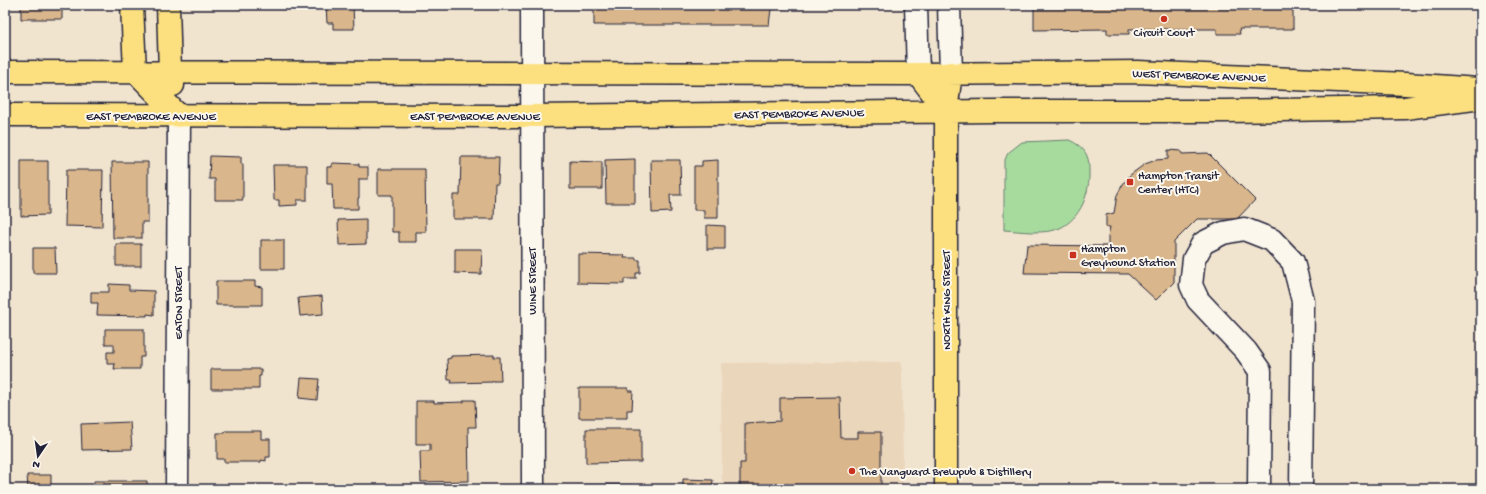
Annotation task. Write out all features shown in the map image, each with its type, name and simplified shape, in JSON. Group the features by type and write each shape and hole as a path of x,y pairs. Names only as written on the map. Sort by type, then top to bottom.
{"main road":[{"path":"132,5 135,71 179,116"},
{"name":"EATON STREET","path":"168,5 170,72 179,116"},
{"path":"5,72 135,71 918,74 946,111 1225,111 1405,108 1481,98"},
{"name":"WEST PEMBROKE AVENUE","path":"918,74 1138,72 1406,84 1481,89"},
{"name":"NORTH KING STREET","path":"946,489 946,111 951,74"},
{"name":"EAST PEMBROKE AVENUE","path":"5,116 532,116 946,111"}],"street":[{"name":"WINE STREET","path":"532,5 533,489"},
{"path":"916,5 918,74"},
{"name":"NORTH KING STREET","path":"949,5 951,74"},
{"name":"EATON STREET","path":"177,489 179,116"},
{"path":"1259,489 1260,371 1246,351 1198,300 1191,286 1194,259 1203,243 1224,233 1244,229 1272,240 1293,262 1303,301 1301,489"}],"shaded area":[{"path":"902,362 903,489 722,489 721,363"}],"green space":[{"path":"1069,140 1082,148 1089,161 1089,179 1086,196 1074,218 1067,224 1054,230 1033,232 1004,230 1004,162 1008,153 1022,142"}],"building":[{"path":"21,5 62,5 62,19 21,19"},
{"path":"237,5 293,5 293,9 237,8"},
{"path":"326,5 353,5 354,29 333,29 333,23 327,23"},
{"path":"594,5 797,5 771,9 769,25 594,25"},
{"name":"Circuit Court","path":"1034,5 1298,5 1298,10 1293,10 1293,29 1239,29 1240,34 1217,34 1217,29 1129,29 1129,34 1107,34 1107,29 1034,30"},
{"path":"1168,150 1181,151 1182,154 1208,153 1255,200 1237,219 1197,219 1174,242 1174,282 1156,300 1128,274 1024,273 1027,245 1108,246 1110,227 1106,227 1106,215 1114,213 1117,195 1123,184 1130,175 1145,164 1156,160 1168,159"},
{"path":"210,156 241,157 241,164 243,164 243,200 215,200 215,179 209,179"},
{"path":"461,157 499,157 498,183 495,183 494,219 453,219 453,195 460,195"},
{"path":"635,159 635,203 606,203 605,160"},
{"path":"651,160 680,160 681,195 670,195 671,212 652,213"},
{"path":"718,160 718,218 704,218 704,210 694,210 694,166 702,166 702,161"},
{"path":"21,161 48,161 48,215 21,216"},
{"path":"570,161 602,162 602,189 570,189"},
{"path":"112,162 148,162 148,222 142,222 142,238 113,238"},
{"path":"332,163 359,164 359,167 368,167 368,179 359,179 358,209 333,209 332,184 327,184 327,167 332,167"},
{"path":"273,165 307,165 307,200 297,200 297,205 279,206 279,200 274,200"},
{"path":"378,169 425,169 426,232 416,232 416,242 399,242 399,232 392,232 392,195 378,195"},
{"path":"66,170 103,170 102,227 65,226"},
{"path":"366,219 366,244 339,245 338,220"},
{"path":"707,225 725,226 725,249 707,249"},
{"path":"261,240 284,240 284,269 261,269"},
{"path":"116,244 141,244 141,266 116,266"},
{"path":"33,248 55,248 56,273 33,273"},
{"path":"455,249 482,249 481,274 455,273"},
{"path":"578,254 625,255 624,258 636,258 636,260 640,260 640,273 636,273 636,279 624,279 624,284 578,283"},
{"path":"216,281 255,281 255,286 262,287 262,305 216,305"},
{"path":"109,284 129,285 129,290 154,291 154,315 97,315 98,303 91,303 91,292 109,292"},
{"path":"322,296 323,314 300,316 298,298"},
{"path":"105,329 144,329 144,357 140,357 140,369 114,369 115,364 107,364 107,352 114,352 114,344 105,344"},
{"path":"494,355 494,357 500,357 501,381 451,383 452,380 448,380 447,359 451,358 451,356"},
{"path":"211,369 261,369 261,376 259,376 259,389 211,389"},
{"path":"301,378 319,379 317,400 299,398"},
{"path":"579,388 628,388 628,391 633,391 632,410 627,410 627,418 579,418"},
{"path":"840,397 841,438 858,438 858,432 881,432 881,489 740,489 740,463 745,463 745,423 780,421 780,398"},
{"path":"464,400 475,400 476,427 468,427 469,481 421,482 420,451 430,451 430,444 416,444 416,401 434,401 434,403 464,402"},
{"path":"130,422 132,449 82,450 81,424"},
{"path":"586,429 641,429 641,462 586,463"},
{"path":"225,431 261,431 261,439 270,439 270,457 266,457 266,461 261,460 261,462 224,462 224,459 217,459 217,433 225,433"},
{"path":"27,475 51,475 51,489 28,489"},
{"path":"683,479 713,480 712,489 683,489"},
{"path":"94,481 147,481 147,489 94,489"},
{"path":"585,485 631,485 631,489 585,489"}],"place":[{"name":"Circuit Court","path":"1164,19"},
{"name":"Hampton Transit Center (HTC)","path":"1130,182"},
{"name":"Hampton Greyhound Station","path":"1073,255"},
{"name":"The Vanguard Brewpub & Distillery","path":"852,471"}]}
